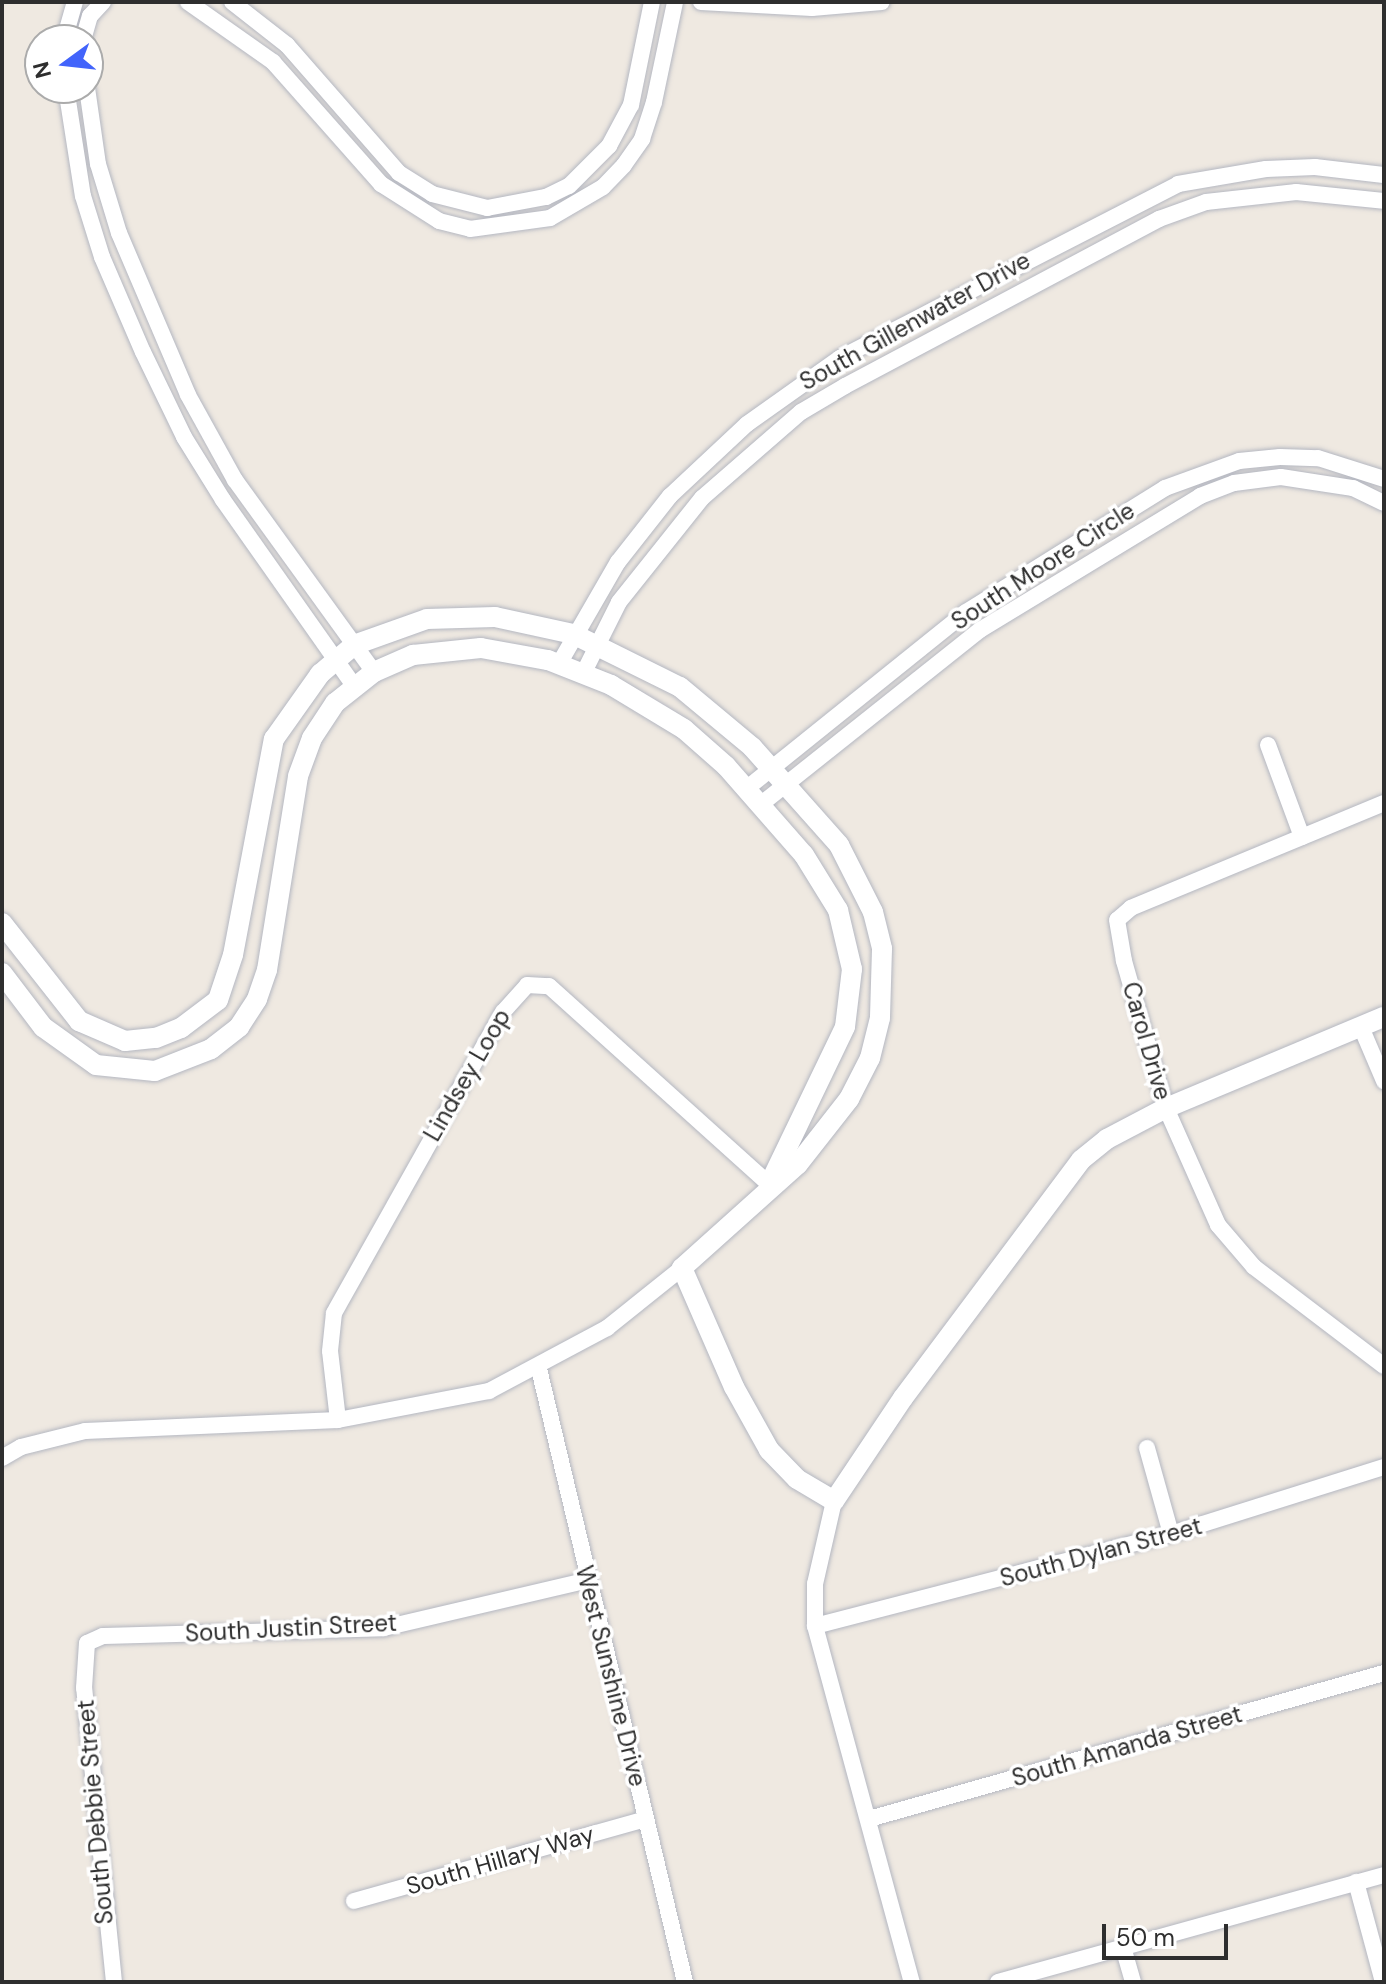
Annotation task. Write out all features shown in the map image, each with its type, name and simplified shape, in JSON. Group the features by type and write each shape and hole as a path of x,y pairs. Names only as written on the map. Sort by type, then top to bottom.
{"street":[{"path":"69,24 75,2"},
{"path":"88,24 90,16 103,2"},
{"path":"232,2 287,45 399,173 432,194 487,208 546,197 569,186 609,146 631,105 652,2"},
{"path":"198,4 273,62 381,184 439,221 470,229 520,226 550,218 603,187 624,165 642,139 654,102 675,2"},
{"path":"701,2 812,8 882,2"},
{"path":"69,104 83,196 102,257 184,437 223,500 354,686"},
{"path":"89,104 98,164 162,341 235,480 374,672"},
{"name":"South Gillenwater Drive","path":"559,664 573,634 618,562 670,496 747,424 840,358 1178,184 1266,169 1315,167 1384,175"},
{"name":"South Gillenwater Drive","path":"583,674 619,602 702,498 801,412 858,378 1159,219 1206,202 1296,192 1384,201"},
{"name":"South Moore Circle","path":"753,797 966,612 1165,488 1239,461 1280,457 1318,458 1384,479"},
{"name":"South Moore Circle","path":"778,777 980,630 1200,496 1234,483 1281,477 1353,488 1384,503"},
{"path":"2,923 79,1021 125,1041 156,1038 181,1028 218,1000 233,955 274,739 288,713 335,660 354,645 427,619 466,615 573,634 680,687 724,720 778,777 856,873 882,949 884,984 880,1018 861,1079 798,1164 770,1185 682,1268 607,1328 539,1369 489,1391 439,1405 338,1420 85,1431 21,1447 2,1458"},
{"path":"2,973 43,1027 61,1043 96,1065 155,1071 194,1058 239,1027 267,970 298,776 312,738 354,686 374,672 413,655 445,649 481,648 559,664 684,729 753,797 829,890 852,969 838,1050 770,1185"},
{"path":"1268,745 1302,837"},
{"name":"Carol Drive","path":"1384,803 1131,908 1117,920 1166,1108 1218,1225 1234,1248 1384,1366"},
{"name":"Lindsey Loop","path":"338,1420 330,1351 334,1313 495,1025 527,985 549,986 770,1185"},
{"path":"912,1982 815,1626 815,1584 834,1501 1059,1184 1107,1139 1166,1108 1384,1017"},
{"path":"61,1043 79,1021"},
{"path":"1361,1027 1384,1081"},
{"path":"682,1268 734,1387 769,1450 797,1479 834,1501"},
{"name":"West Sunshine Drive","path":"539,1369 685,1982"},
{"path":"1147,1448 1171,1534"},
{"name":"South Dylan Street","path":"815,1626 1171,1534 1384,1467"},
{"name":"South Justin Street","path":"87,1643 103,1636 384,1628 588,1580"},
{"name":"South Debbie Street","path":"87,1643 84,1688 114,1982"},
{"name":"South Amanda Street","path":"869,1819 1384,1673"},
{"name":"South Hillary Way","path":"354,1901 646,1819"},
{"path":"998,1982 1384,1875"},
{"path":"1356,1882 1383,1982"},
{"path":"1123,1947 1133,1982"}]}
